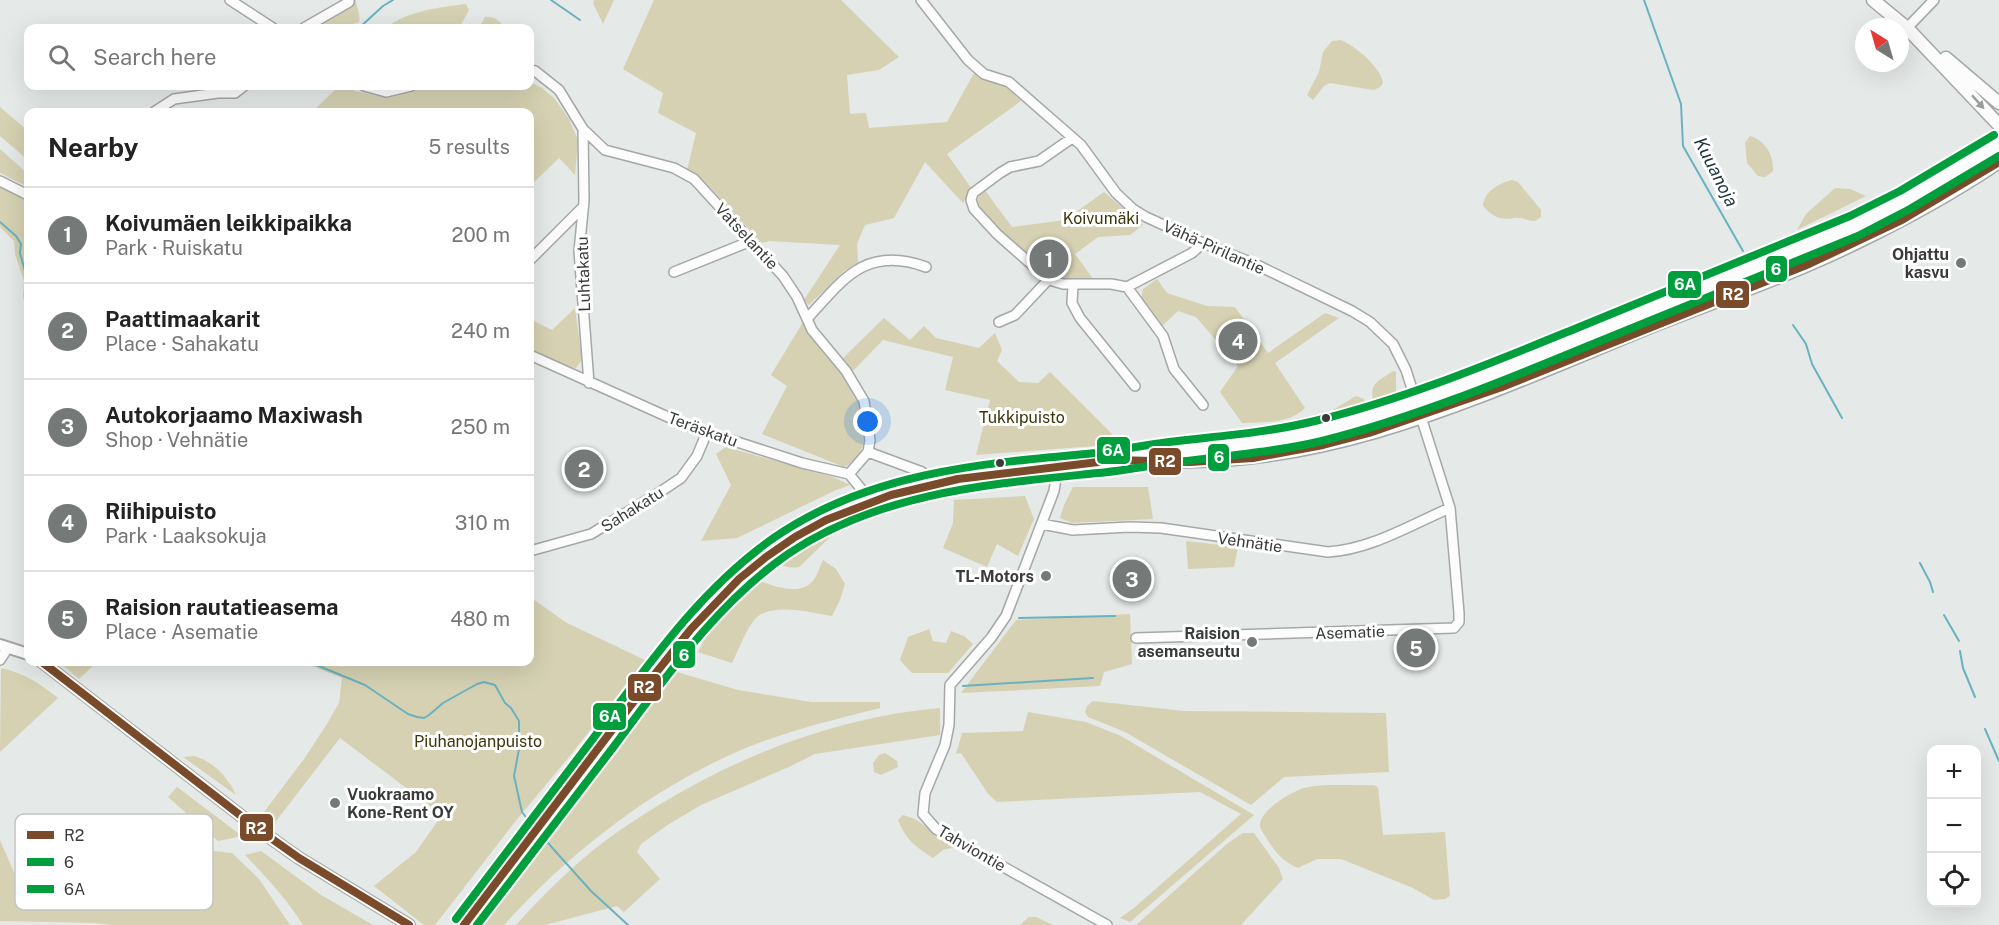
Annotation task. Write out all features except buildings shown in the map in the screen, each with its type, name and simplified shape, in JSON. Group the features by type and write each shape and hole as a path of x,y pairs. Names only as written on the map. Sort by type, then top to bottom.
{"main road":[{"path":"1873,0 1894,18"},
{"path":"1909,31 1929,44 1999,103"},
{"path":"1909,31 1999,125"},
{"path":"464,925 664,662 723,594 754,567 816,525 871,501 914,487 948,480 1264,442 1364,419 1477,380 1854,226 1905,200 1999,144"},
{"path":"1133,459 1206,462 1270,456 1316,447 1420,417 1547,369 1862,240 1923,209 1999,162"}],"street":[{"path":"230,0 267,24"},
{"path":"311,24 349,0"},
{"name":"Vähä-Pirilantie","path":"921,0 976,68 984,74 1009,82 1072,138 1087,152 1116,193 1133,209 1352,310 1371,322 1393,344 1399,354 1420,417"},
{"path":"1909,31 1934,0"},
{"name":"Vatselantie","path":"534,71 559,90 583,129 605,150 674,168 694,179 783,276 797,297 812,330 846,371 861,394 870,430 868,452"},
{"path":"160,108 174,99 235,93 239,90"},
{"path":"379,90 386,92 394,90"},
{"name":"Luhtakatu","path":"583,129 583,207 579,251 589,383"},
{"path":"1072,138 1039,161 1010,167 999,173 973,193 971,200 974,209 997,234 1040,272 1049,279 1073,285 1111,284 1127,287 1192,253 1203,243"},
{"path":"0,181 24,193"},
{"path":"534,256 583,207"},
{"path":"674,272 751,241"},
{"path":"807,319 843,278 871,262 913,263 926,267"},
{"path":"999,322 1015,315 1049,279"},
{"path":"1073,285 1072,303 1080,318 1135,386"},
{"path":"1127,287 1163,336 1174,369 1203,405"},
{"name":"Teräskatu","path":"534,357 688,426 802,463 849,474"},
{"name":"Asematie","path":"1136,638 1454,628 1459,622 1460,613 1450,508 1420,417"},
{"name":"Sahakatu","path":"534,550 591,534 681,478 697,456 707,432"},
{"path":"871,501 849,474 868,452 922,472"},
{"name":"Tahviontie","path":"1058,466 1054,491 1006,616 991,638 950,685 949,725 945,745 925,792 923,814 943,833 1107,925"},
{"name":"Vehnätie","path":"1042,524 1073,530 1129,526 1161,528 1328,552 1347,551 1370,545 1450,508"},
{"path":"0,660 3,647 24,653"},
{"path":"47,666 258,829 299,858 409,925"}],"green space":[{"path":"353,0 356,0 359,22 317,24"},
{"path":"594,0 614,0 603,24 593,3"},
{"path":"654,0 841,0 899,57 879,70 847,75 850,114 866,113 869,128 947,122 974,73 1002,83 1021,101 947,154 972,189 963,203 925,162 894,218 865,225 857,244 858,263 844,271 809,305 804,300 840,245 769,241 762,243 705,182 687,170 696,133 658,113 663,93 623,69"},
{"path":"466,4 469,10 461,24 391,24 403,18 435,8"},
{"path":"485,17 491,17 502,24 481,24"},
{"path":"1341,40 1353,47 1378,70 1383,83 1374,90 1330,83 1324,86 1313,100 1307,95 1319,72 1323,52 1332,41"},
{"path":"534,84 554,98 569,119 578,140 575,175 559,158 534,182 534,108 316,108 335,90 353,90 382,97 416,90 534,90"},
{"path":"0,107 24,128 24,157 0,136"},
{"path":"1750,136 1760,141 1770,154 1773,171 1765,177 1758,176 1747,163 1745,143"},
{"path":"0,149 24,170 24,185 0,173"},
{"path":"1512,180 1518,182 1541,210 1541,217 1535,221 1498,217 1483,206 1486,196 1493,189"},
{"path":"0,185 24,197 24,281 15,254 14,241 0,227"},
{"path":"1835,188 1850,189 1866,196 1797,230 1806,214"},
{"name":"Koivumäki","path":"984,189 1012,227 1065,220 1104,192 1143,225 1130,235 1098,237 1075,254 1093,279 1067,281 1054,279 979,209 978,198"},
{"path":"1157,279 1167,293 1207,306 1235,307 1268,353 1325,313 1339,318 1275,363 1305,408 1284,420 1242,423 1220,392 1238,366 1196,317 1178,311 1159,329 1141,300 1143,289"},
{"path":"575,308 582,360 576,368 566,366 534,351 534,320 552,330"},
{"name":"Tukkipuisto","path":"884,318 910,340 924,326 936,338 979,348 995,333 1002,350 997,361 1019,382 1038,383 1050,372 1122,444 976,455 990,400 945,390 953,357 883,340 853,371 843,358"},
{"path":"803,322 846,375 860,402 865,434 863,444 859,454 844,467 762,434 787,386 771,375"},
{"path":"1393,371 1396,372 1396,395 1375,409 1372,394 1374,386"},
{"path":"1356,396 1364,399 1368,411 1354,412 1335,418 1333,410"},
{"path":"726,447 833,477 850,485 737,538 701,541 731,485 716,454"},
{"path":"1073,487 1148,487 1153,519 1072,523 1060,518"},
{"path":"937,488 943,491 900,502 846,522 799,567 788,567 771,561 809,536 850,516"},
{"path":"1025,496 1034,519 1018,556 997,544 987,567 943,548 953,523 954,500"},
{"path":"1186,541 1238,547 1234,567 1188,569"},
{"path":"823,560 836,569 845,584 832,616 792,610 770,611 754,620 732,663 698,652 708,633 760,581 789,589 804,587 815,578"},
{"name":"Piuhanojanpuisto","path":"534,600 567,623 645,660 435,925 424,925 374,886 416,852 442,815 340,738 273,825 261,816 304,759 339,703 342,678 312,666 534,666"},
{"path":"1130,614 1132,664 1104,672 1100,686 961,693 1016,620"},
{"path":"929,629 933,641 946,643 951,631 964,636 973,644 948,673 912,673 900,660 908,637"},
{"path":"64,666 93,666 79,679"},
{"path":"1,668 31,679 58,698 0,752"},
{"path":"670,670 738,690 811,702 880,702 880,708 775,737 741,750 675,783 613,825 584,848 504,925 475,925"},
{"path":"1093,701 1184,711 1386,713 1389,772 1284,777 1251,805 1125,732 1088,717 1085,712 1087,706"},
{"path":"940,708 940,735 815,754 701,805 669,824 641,844 637,852 660,879 624,912 617,906 545,925 516,925 589,853 616,833 691,787 730,767 812,734 854,722 897,713"},
{"path":"1028,712 1086,722 1121,736 1254,815 1130,922 1120,918 1241,814 1200,792 997,802 989,795 961,753 956,754 962,733 1023,731"},
{"path":"885,753 897,761 898,767 881,775 874,772 873,763 879,755"},
{"path":"183,757 201,758 219,771 229,782 236,795"},
{"path":"1373,785 1378,787 1383,835 1445,832 1450,896 1434,900 1413,888 1341,859 1317,859 1298,868 1279,855 1261,828 1261,819 1265,813 1298,790 1320,786"},
{"path":"177,787 213,814 187,814 168,797"},
{"path":"213,814 242,836 218,841 213,837"},
{"path":"903,815 915,819 955,847 943,850 933,858 904,833 898,820"},
{"path":"1243,833 1254,833 1279,868 1283,879 1241,925 1136,925 1228,843"},
{"path":"0,840 15,875 15,910 213,910 213,851 232,853 259,879 290,925 113,925 0,921"},
{"path":"261,851 321,895 373,925 303,925 283,897 245,855"},
{"path":"1029,917 1036,917 1053,925 1020,925"}],"waterway":[{"path":"363,24 393,0"},
{"path":"551,0 580,20"},
{"name":"Kuuanoja","path":"1644,0 1681,104 1683,146 1743,251"},
{"path":"0,222 16,236 21,244 20,253 24,268"},
{"path":"1793,325 1806,344 1812,364 1842,418"},
{"path":"1920,563 1933,592"},
{"path":"1944,615 1959,641"},
{"path":"1019,618 1115,616"},
{"path":"1960,651 1963,668 1975,697"},
{"path":"319,666 365,685 408,714 424,718 443,703 477,684 484,682 495,685 519,721 519,749 514,776 522,812 533,826"},
{"path":"963,686 1093,678"},
{"path":"1985,729 1999,761"},
{"path":"539,833 591,891 628,925"}],"transit line":[{"name":"6A","path":"456,919 677,629 748,557 775,537 812,515 889,484 930,474 1012,461 1096,453 1242,434 1315,421 1382,402 1512,354 1850,216 1900,191 1994,135"},
{"name":"6","path":"477,925 694,642 762,573 823,533 860,517 937,494 1284,449 1390,422 1523,373 1858,236 1910,209 1999,156"},
{"name":"R2","path":"464,925 691,629 739,579 766,557 795,537 826,520 891,495 958,479 1115,460 1190,462 1253,458 1323,445 1369,433 1502,387 1809,264 1900,221 1999,162"},
{"name":"R2","path":"47,666 258,829 299,858 409,925"}],"place":[{"name":"Koivumäen leikkipaikka","path":"1049,259"},
{"name":"Ohjattu kasvu","path":"1961,263"},
{"name":"Riihipuisto","path":"1238,341"},
{"name":"Paattimaakarit","path":"584,469"},
{"name":"TL-Motors","path":"1046,576"},
{"name":"Autokorjaamo Maxiwash","path":"1132,579"},
{"name":"Raision asemanseutu","path":"1252,642"},
{"name":"Raision rautatieasema","path":"1416,648"},
{"name":"Vuokraamo Kone-Rent OY","path":"335,803"}]}
